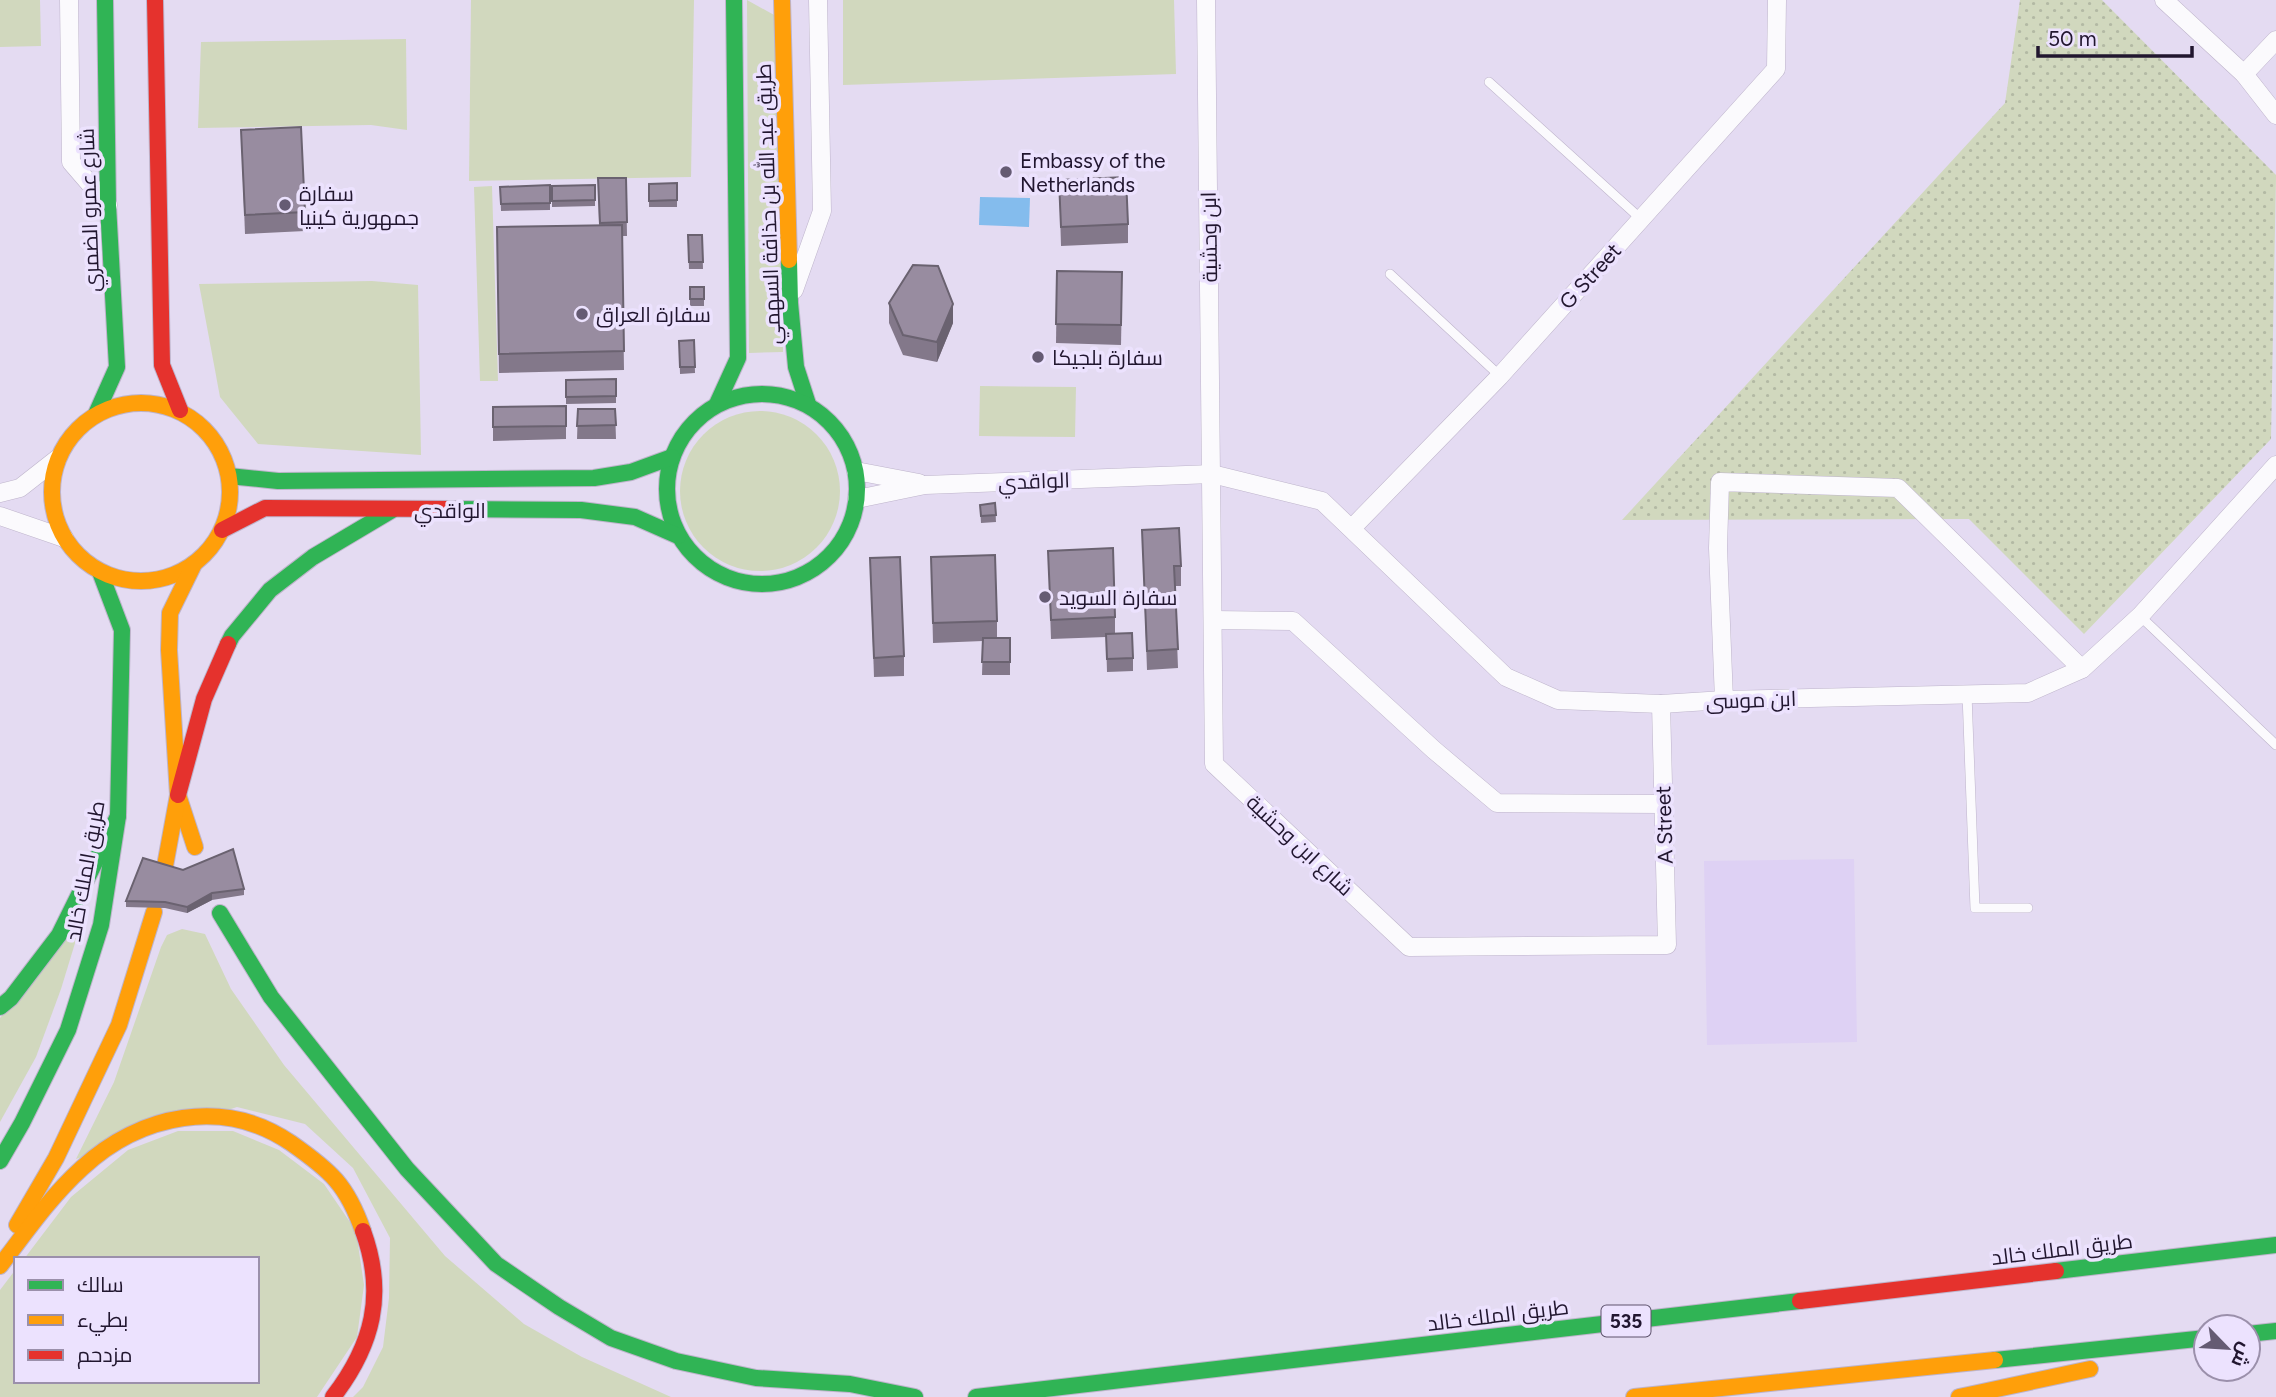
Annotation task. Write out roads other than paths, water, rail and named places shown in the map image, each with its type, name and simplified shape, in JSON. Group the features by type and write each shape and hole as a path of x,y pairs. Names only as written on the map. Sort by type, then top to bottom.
{"main road":[{"name":"شارع عمرو الضمري","path":"96,414 117,367 108,205 105,0"},
{"path":"155,0 162,365 180,410"},
{"name":"طريق عبد الله بن حذافة السهمي","path":"717,404 738,358 734,0"},
{"name":"طريق عبد الله بن حذافة السهمي","path":"782,0 790,303 796,367 808,404"},
{"path":"747,394 778,394 808,404 830,421 847,444 856,471 857,499 849,528 833,554 809,573 781,583 751,585 721,576 696,559 678,536 670,517 666,497 671,457 689,426 717,404 747,394"},
{"path":"152,402 180,410 203,426 220,449 229,476 230,494 222,530 210,549 194,564 172,576 148,581 124,580 100,572 80,557 64,538 54,513 51,486 57,459 73,433 96,414 123,403 152,402"},
{"name":"الواقدي","path":"229,476 278,481 594,478 631,472 671,457"},
{"name":"الواقدي","path":"222,530 265,508 581,510 635,517 678,536"},
{"path":"165,866 178,795 204,699 232,636 270,590 313,557 391,510"},
{"path":"194,564 170,613 169,650 178,795 195,847"},
{"name":"طريق الملك خالد","path":"0,1161 68,1030 101,925 118,816 122,630 100,572"},
{"path":"0,1007 11,998 59,935 118,816"},
{"path":"0,1255 56,1158 119,1025 154,912"},
{"path":"220,913 271,997 407,1169 496,1264 611,1338 676,1362 755,1378 850,1384 915,1397"},
{"path":"0,1266 50,1202 83,1168 114,1144 153,1126 189,1117 230,1118 268,1129 319,1162 350,1197 371,1247 376,1299 365,1348 333,1397"},
{"name":"طريق الملك خالد","path":"976,1397 2276,1245"},
{"path":"1634,1397 2192,1339"},
{"path":"1959,1397 2192,1347"}],"street":[{"path":"69,0 71,162 108,205"},
{"path":"790,303 822,211 818,0"},
{"name":"ابن وحشية","path":"1206,0 1212,474"},
{"name":"G Street","path":"1352,528 1500,376 1776,69 1777,0"},
{"path":"2164,0 2244,74 2276,115"},
{"path":"2244,74 2276,40"},
{"path":"0,493 20,488 57,459"},
{"name":"ابن موسى","path":"1212,474 1322,501 1506,677 1558,700 1661,704 1724,700 2028,693 2082,669 2140,615 2276,465"},
{"path":"856,471 925,485"},
{"name":"الواقدي","path":"857,499 925,485 1212,474"},
{"name":"شارع ابن وحشية","path":"1212,474 1214,764 1409,947 1667,945"},
{"path":"1724,700 1718,548 1720,482 1898,488 2082,669"},
{"path":"0,516 64,538"},
{"path":"1213,620 1293,621 1434,750 1497,803 1663,804"},
{"name":"A Street","path":"1661,704 1667,945"}],"lane":[{"path":"1489,82 1641,219"},
{"path":"1391,274 1500,376"},
{"path":"2140,615 2276,745"},
{"path":"1967,694 1975,908 2028,908"}],"water":[{"path":"980,197 1030,198 1029,227 979,225"}],"place":[{"name":"Embassy of the Netherlands","path":"1006,172"},
{"name":"سفارة جمهورية كينيا","path":"285,205"},
{"name":"سفارة العراق","path":"582,314"},
{"name":"سفارة بلجيكا","path":"1038,357"},
{"name":"سفارة السويد","path":"1045,597"}]}
